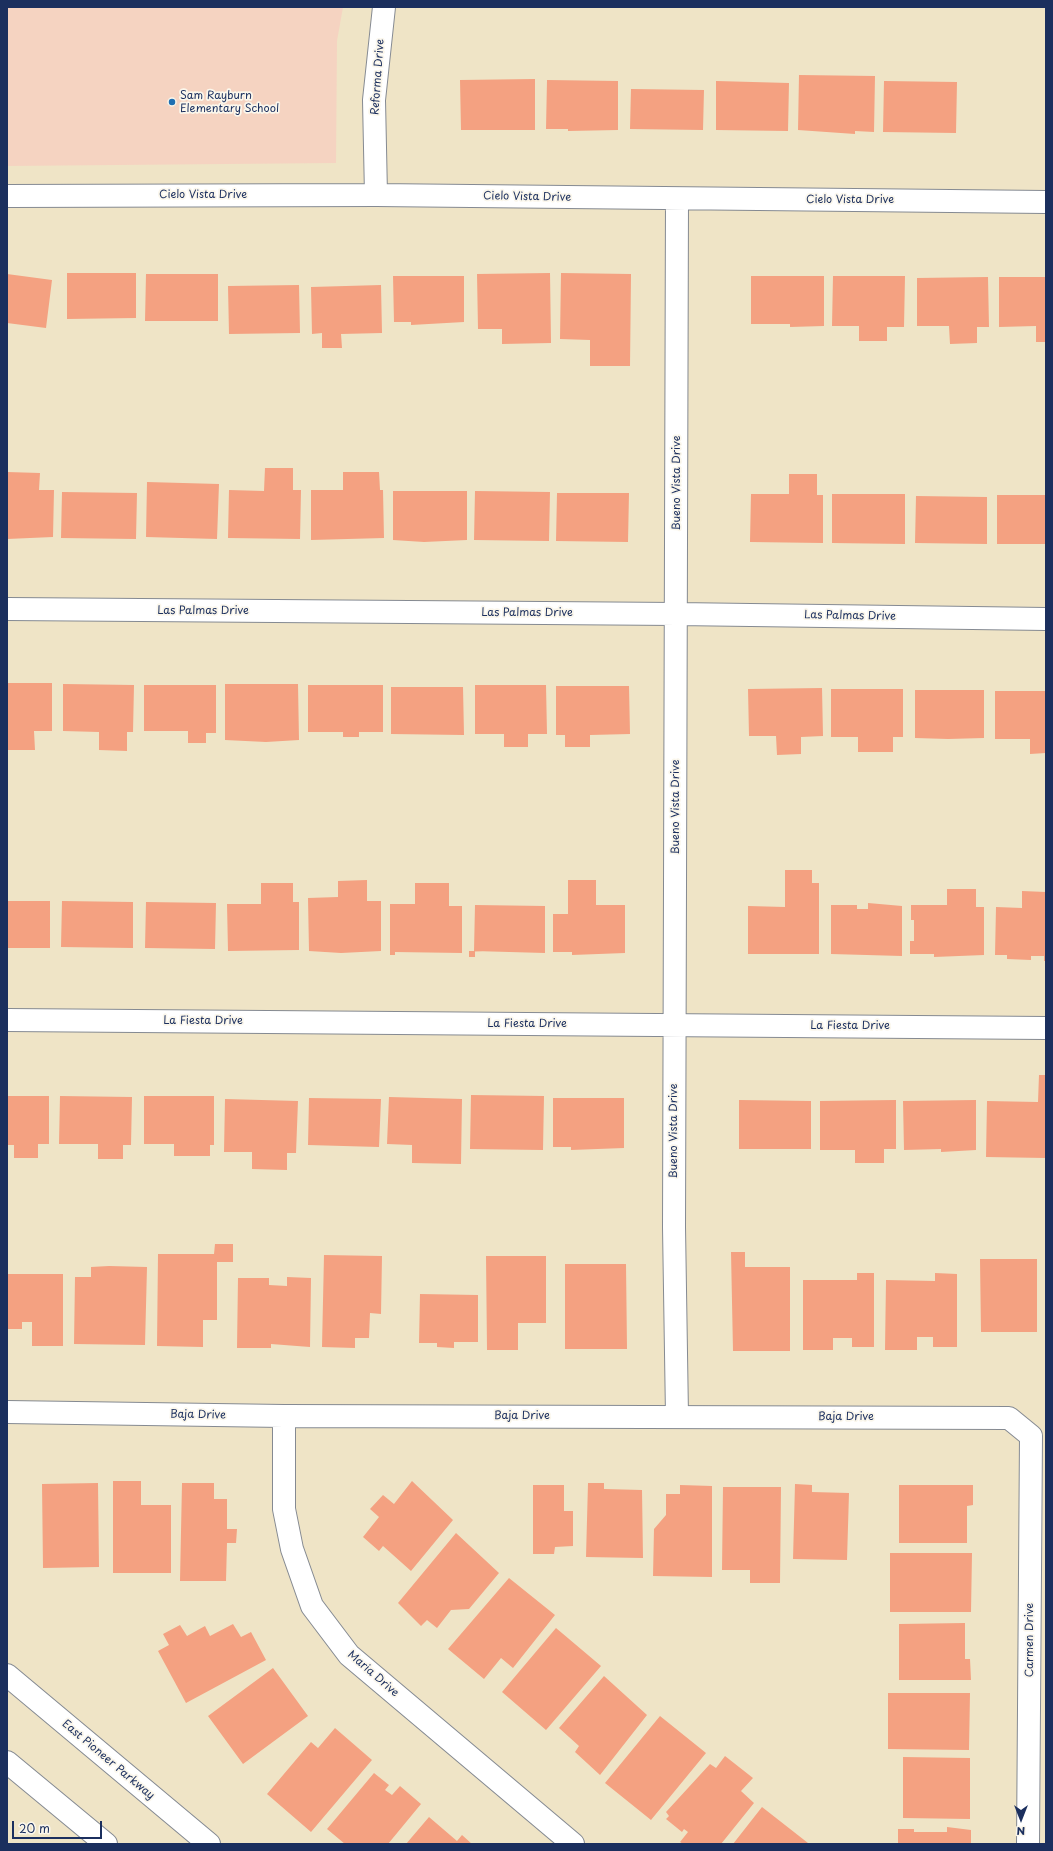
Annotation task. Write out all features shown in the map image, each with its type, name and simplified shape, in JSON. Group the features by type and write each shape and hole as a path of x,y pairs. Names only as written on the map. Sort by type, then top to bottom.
{"street":[{"name":"Reforma Drive","path":"376,194 374,100 384,7"},
{"name":"Cielo Vista Drive","path":"7,196 376,194 1046,202"},
{"name":"Bueno Vista Drive","path":"677,1416 674,1227 678,198"},
{"name":"Las Palmas Drive","path":"7,609 677,614 1046,619"},
{"name":"La Fiesta Drive","path":"7,1020 1046,1028"},
{"name":"Baja Drive","path":"7,1412 284,1416 1008,1418 1031,1436"},
{"name":"Maria Drive","path":"284,1416 284,1509 292,1549 312,1606 349,1656 565,1841"},
{"name":"Carmen Drive","path":"1028,1844 1031,1436"},
{"name":"East Pioneer Parkway","path":"7,1676 209,1844"},
{"path":"7,1762 106,1844"}],"shaded area":[{"name":"Sam Rayburn Elementary School","path":"7,7 343,7 337,41 336,163 7,166"}],"building":[{"path":"799,75 875,76 874,132 855,131 855,134 798,130"},
{"path":"535,79 535,130 461,130 460,80"},
{"path":"547,80 618,81 618,130 568,131 568,129 546,129"},
{"path":"716,81 789,83 788,131 716,130"},
{"path":"884,81 957,82 956,133 883,132"},
{"path":"631,89 704,90 703,130 630,129"},
{"path":"67,273 136,273 136,318 67,319"},
{"path":"550,273 551,343 502,344 502,329 478,329 477,274"},
{"path":"561,273 631,274 630,366 590,366 590,340 560,339"},
{"path":"7,274 52,280 46,328 7,323"},
{"path":"146,274 218,274 218,321 145,321"},
{"path":"393,276 464,276 464,322 411,325 411,322 394,322"},
{"path":"751,276 824,276 824,326 790,327 790,324 751,324"},
{"path":"833,276 905,276 904,327 887,327 887,341 859,341 859,326 832,326"},
{"path":"988,277 989,327 977,327 977,343 950,344 949,326 917,326 917,278"},
{"path":"999,277 1046,277 1046,342 1036,342 1036,326 999,327"},
{"path":"299,285 300,333 229,334 228,286"},
{"path":"381,285 382,333 341,334 342,348 322,348 322,333 312,334 311,287"},
{"path":"265,468 293,468 293,490 301,490 300,539 228,538 229,490 264,491"},
{"path":"7,472 40,473 39,490 54,490 53,537 7,539"},
{"path":"343,472 379,472 380,490 383,490 384,538 311,540 311,490 343,490"},
{"path":"789,474 817,474 817,495 823,495 823,543 750,542 751,494 789,494"},
{"path":"147,482 219,484 217,539 146,537"},
{"path":"393,491 467,491 467,540 424,542 393,540"},
{"path":"475,491 550,492 549,541 474,540"},
{"path":"62,492 137,493 136,539 61,538"},
{"path":"557,493 629,493 628,542 556,541"},
{"path":"832,494 905,494 905,544 832,543"},
{"path":"997,495 1046,495 1046,544 997,544"},
{"path":"916,496 987,497 987,544 915,543"},
{"path":"7,683 52,683 52,731 34,731 35,750 7,750"},
{"path":"63,684 134,685 133,732 127,732 127,751 99,750 99,732 63,731"},
{"path":"225,684 298,684 299,740 266,742 225,740"},
{"path":"144,685 216,685 216,733 206,733 206,743 188,743 188,731 144,731"},
{"path":"308,685 383,685 383,732 359,732 359,737 343,737 343,732 308,732"},
{"path":"475,685 546,685 547,734 528,734 528,747 504,747 504,734 475,734"},
{"path":"556,686 629,686 630,734 590,735 590,747 565,747 565,735 556,735"},
{"path":"391,687 463,687 464,735 391,734"},
{"path":"822,688 823,736 801,737 801,754 777,755 776,736 749,736 748,689"},
{"path":"831,689 903,689 903,737 893,737 893,752 858,752 858,737 831,737"},
{"path":"915,690 984,690 984,738 915,738"},
{"path":"995,691 1046,691 1046,753 1030,754 1030,739 995,739"},
{"path":"785,870 812,870 812,883 819,883 819,954 748,954 748,906 785,907"},
{"path":"367,880 367,901 381,901 381,951 341,953 309,951 308,898 338,897 338,881"},
{"path":"568,880 596,880 596,905 625,905 625,953 572,955 572,952 553,952 553,914 568,914"},
{"path":"261,883 293,883 293,902 299,902 299,950 228,951 227,904 261,904"},
{"path":"415,883 449,883 449,906 462,906 462,953 395,952 395,955 390,955 390,904 415,904"},
{"path":"947,889 976,889 976,907 984,907 984,955 934,957 934,954 910,954 910,941 914,941 914,920 911,920 911,905 947,905"},
{"path":"1022,891 1046,892 1046,961 1044,961 1044,956 1031,956 1031,960 1007,959 1007,955 995,955 996,907 1022,908"},
{"path":"7,901 50,901 50,948 7,948"},
{"path":"62,901 133,902 133,948 61,947"},
{"path":"146,902 216,903 215,949 145,948"},
{"path":"868,903 902,906 902,956 831,954 831,905 857,905 857,909 868,909"},
{"path":"475,905 545,906 545,953 474,951"},
{"path":"469,951 475,951 475,957 469,957"},
{"path":"1039,1075 1046,1075 1046,1158 986,1157 987,1101 1038,1102"},
{"path":"471,1095 544,1096 543,1150 470,1149"},
{"path":"7,1096 49,1096 49,1144 38,1144 38,1158 14,1158 14,1145 7,1145"},
{"path":"60,1096 132,1097 131,1145 123,1145 123,1159 98,1159 98,1144 59,1144"},
{"path":"144,1096 214,1096 214,1145 210,1145 210,1156 174,1156 174,1144 144,1144"},
{"path":"389,1097 462,1099 461,1164 412,1163 412,1145 387,1144"},
{"path":"309,1098 381,1099 379,1147 308,1145"},
{"path":"553,1098 624,1098 624,1148 571,1150 571,1147 553,1147"},
{"path":"225,1099 298,1101 296,1153 287,1153 287,1170 252,1169 252,1152 224,1152"},
{"path":"739,1100 811,1101 811,1149 739,1149"},
{"path":"896,1100 896,1149 884,1149 884,1163 855,1163 855,1150 820,1150 820,1101"},
{"path":"976,1100 976,1150 941,1152 941,1149 904,1150 903,1101"},
{"path":"215,1244 233,1244 233,1262 217,1262 217,1320 203,1320 203,1347 157,1346 158,1254 214,1254"},
{"path":"731,1252 745,1252 745,1267 790,1267 790,1351 733,1351"},
{"path":"324,1255 382,1256 381,1314 370,1313 369,1338 355,1338 355,1348 322,1347"},
{"path":"486,1256 546,1256 546,1323 518,1323 518,1350 487,1350"},
{"path":"980,1259 1037,1259 1037,1332 981,1332"},
{"path":"565,1264 626,1264 627,1349 565,1349"},
{"path":"91,1267 147,1267 145,1345 74,1344 75,1277 91,1277"},
{"path":"857,1273 874,1273 874,1347 852,1347 852,1338 833,1338 833,1350 803,1350 803,1280 857,1280"},
{"path":"935,1273 957,1274 957,1347 933,1347 933,1337 917,1337 917,1350 885,1350 886,1280 935,1281"},
{"path":"7,1274 63,1274 63,1346 32,1346 32,1322 22,1322 22,1329 7,1329"},
{"path":"287,1277 311,1278 310,1347 271,1344 271,1348 237,1348 238,1278 269,1278 269,1285 287,1286"},
{"path":"420,1294 478,1295 478,1342 454,1342 454,1348 437,1347 437,1343 419,1343"},
{"path":"113,1481 141,1481 141,1505 171,1505 171,1573 113,1573"},
{"path":"412,1481 453,1520 411,1571 383,1546 379,1551 363,1537 379,1517 370,1509 383,1495 394,1504"},
{"path":"98,1483 99,1567 43,1568 42,1484"},
{"path":"182,1483 214,1483 214,1499 227,1499 227,1529 237,1529 236,1543 227,1543 226,1581 180,1581"},
{"path":"588,1483 604,1483 604,1489 642,1490 643,1558 586,1557"},
{"path":"795,1484 812,1485 812,1492 849,1493 847,1560 793,1559"},
{"path":"533,1485 564,1485 564,1511 573,1511 573,1546 555,1547 554,1554 533,1554"},
{"path":"680,1485 712,1486 712,1577 653,1576 654,1529 666,1515 666,1494 680,1494"},
{"path":"899,1485 973,1485 973,1505 967,1506 967,1543 899,1543"},
{"path":"723,1487 781,1487 780,1583 750,1583 750,1570 722,1570"},
{"path":"456,1533 499,1573 469,1609 451,1610 437,1628 427,1620 421,1626 398,1603"},
{"path":"890,1553 972,1553 971,1612 890,1612"},
{"path":"509,1578 555,1615 513,1668 501,1658 484,1679 448,1649"},
{"path":"965,1623 965,1659 970,1659 971,1680 899,1680 899,1624"},
{"path":"233,1624 241,1637 251,1632 266,1660 186,1703 158,1651 169,1645 163,1634 180,1625 187,1636 205,1626 210,1636"},
{"path":"556,1628 601,1666 546,1730 502,1692"},
{"path":"273,1668 308,1716 243,1764 208,1716"},
{"path":"604,1676 647,1715 600,1775 575,1752 579,1746 559,1728"},
{"path":"888,1693 970,1693 969,1750 888,1749"},
{"path":"660,1716 706,1753 651,1820 605,1783"},
{"path":"335,1728 372,1760 311,1832 267,1794 311,1742 318,1748"},
{"path":"725,1756 753,1778 741,1791 754,1803 721,1844 683,1844 680,1842 688,1832 684,1829 682,1832 666,1819 669,1816 666,1812 710,1764 716,1768"},
{"path":"903,1757 970,1758 970,1819 903,1818"},
{"path":"374,1773 389,1785 385,1790 392,1795 400,1786 421,1804 388,1844 345,1844 327,1829"},
{"path":"762,1807 808,1843 733,1844"},
{"path":"429,1817 457,1841 462,1835 472,1844 406,1844"},
{"path":"947,1827 971,1830 971,1844 898,1844 898,1829 914,1829 914,1832 947,1832"}],"place":[{"name":"Sam Rayburn Elementary School","path":"172,102"}]}
